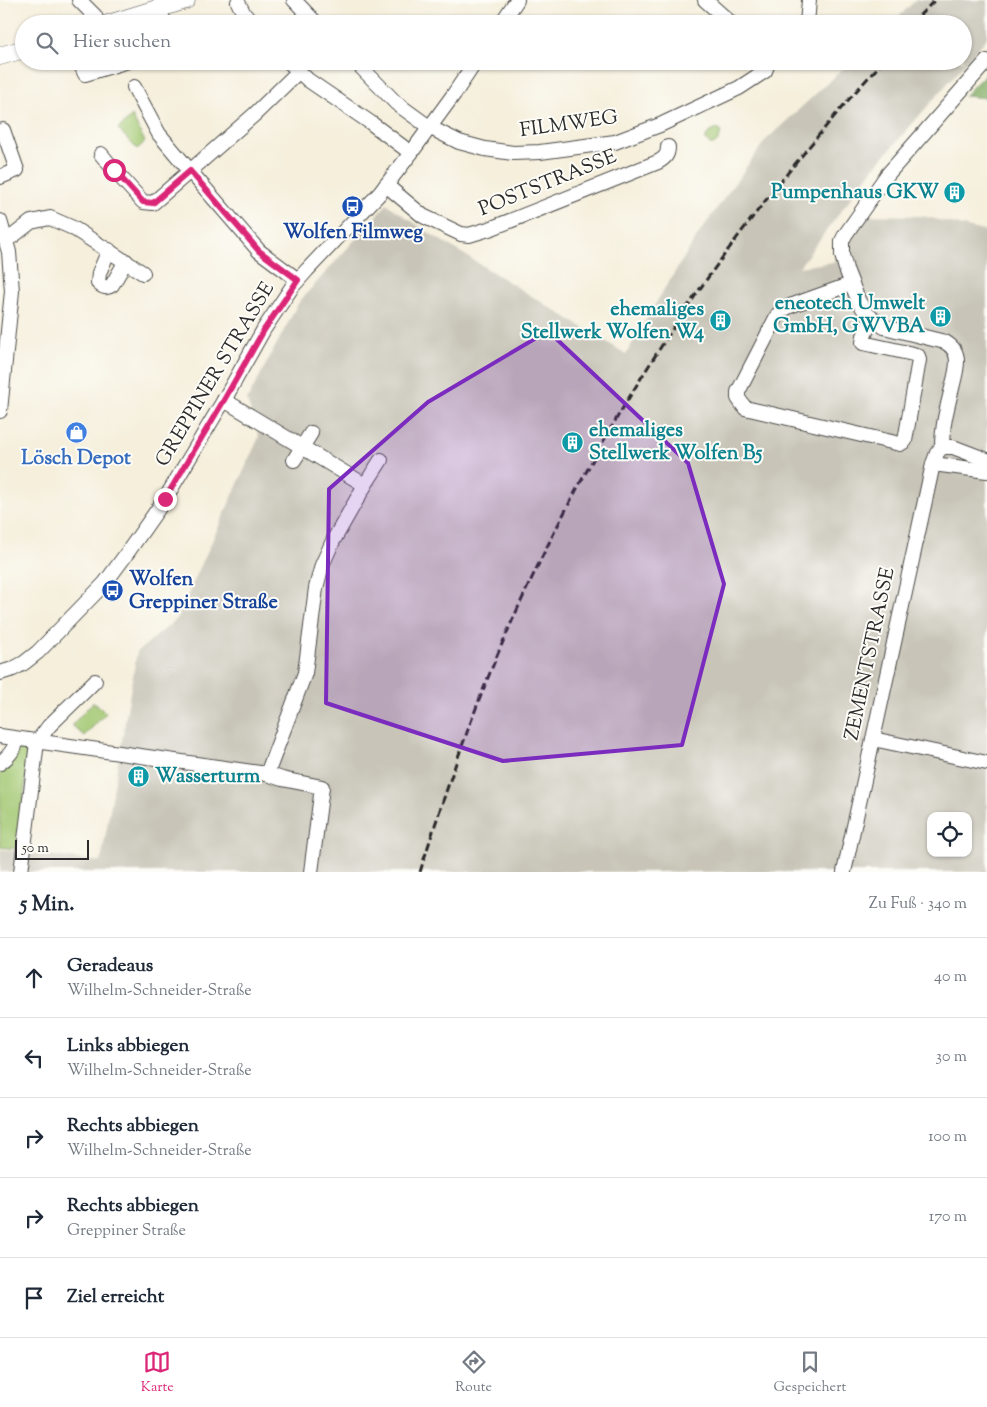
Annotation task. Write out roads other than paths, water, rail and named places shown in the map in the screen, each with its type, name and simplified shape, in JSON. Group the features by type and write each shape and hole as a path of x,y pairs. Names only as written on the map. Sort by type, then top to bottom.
{"main road":[{"path":"164,15 186,0"},
{"path":"0,56 15,52"}],"street":[{"path":"79,0 93,15"},
{"path":"294,0 308,15"},
{"path":"507,15 517,0"},
{"path":"705,0 722,15"},
{"path":"808,15 809,0"},
{"path":"238,2 245,15"},
{"path":"987,61 887,176 842,241 842,255 852,284 863,309 872,319 884,327 945,342 954,350 957,367 942,429 942,447 953,446 987,460"},
{"path":"84,70 86,74 99,70"},
{"path":"101,154 143,202 153,203 254,114 290,70"},
{"path":"297,70 308,80 411,153"},
{"name":"FILMWEG","path":"363,70 396,103 429,127 458,142 513,153 540,152 615,142 660,125 739,88 766,70"},
{"name":"GREPPINER STRASSE","path":"0,673 24,664 38,652 105,583 165,499 264,330 298,280 360,216 386,185 470,70"},
{"path":"134,87 159,134 190,171 259,251 298,280"},
{"path":"0,176 17,170 3,130"},
{"name":"POSTSTRASSE","path":"386,185 423,216 461,234 469,235 492,228 658,162 668,153 668,147"},
{"path":"6,239 31,222 50,218 74,228 143,273"},
{"path":"0,221 6,239 10,262 12,291 0,411"},
{"path":"109,250 99,273 98,283 103,287 108,288 112,285 126,261"},
{"path":"852,284 781,311 738,392 738,398 745,408 900,444 905,441 919,360 918,356 913,354 863,343 864,336 872,319"},
{"path":"224,400 365,486"},
{"path":"294,460 311,434"},
{"name":"ZEMENTSTRASSE","path":"844,872 933,464 937,453 942,447"},
{"path":"267,774 306,673 316,588 322,565 333,541 381,460"},
{"path":"933,464 987,471"},
{"path":"21,872 38,742 49,726 95,681"},
{"path":"0,736 267,774 322,787 311,872"},
{"path":"0,763 8,758 18,739"},
{"path":"873,739 987,763"}],"railway":[{"path":"920,15 935,0"},
{"path":"420,872 463,744 499,650 541,559 603,442 637,385 710,274 802,155 876,70"}],"place":[{"name":"Pumpenhaus GKW","path":"955,193"},
{"name":"Wolfen Filmweg","path":"353,207"},
{"name":"eneotech Umwelt GmbH, GWVBA","path":"941,316"},
{"name":"ehemaliges Stellwerk Wolfen W4","path":"720,321"},
{"name":"Lösch Depot","path":"76,433"},
{"name":"ehemaliges Stellwerk Wolfen B5","path":"573,442"},
{"name":"Wolfen Greppiner Straße","path":"113,591"},
{"name":"Wasserturm","path":"139,777"}]}
